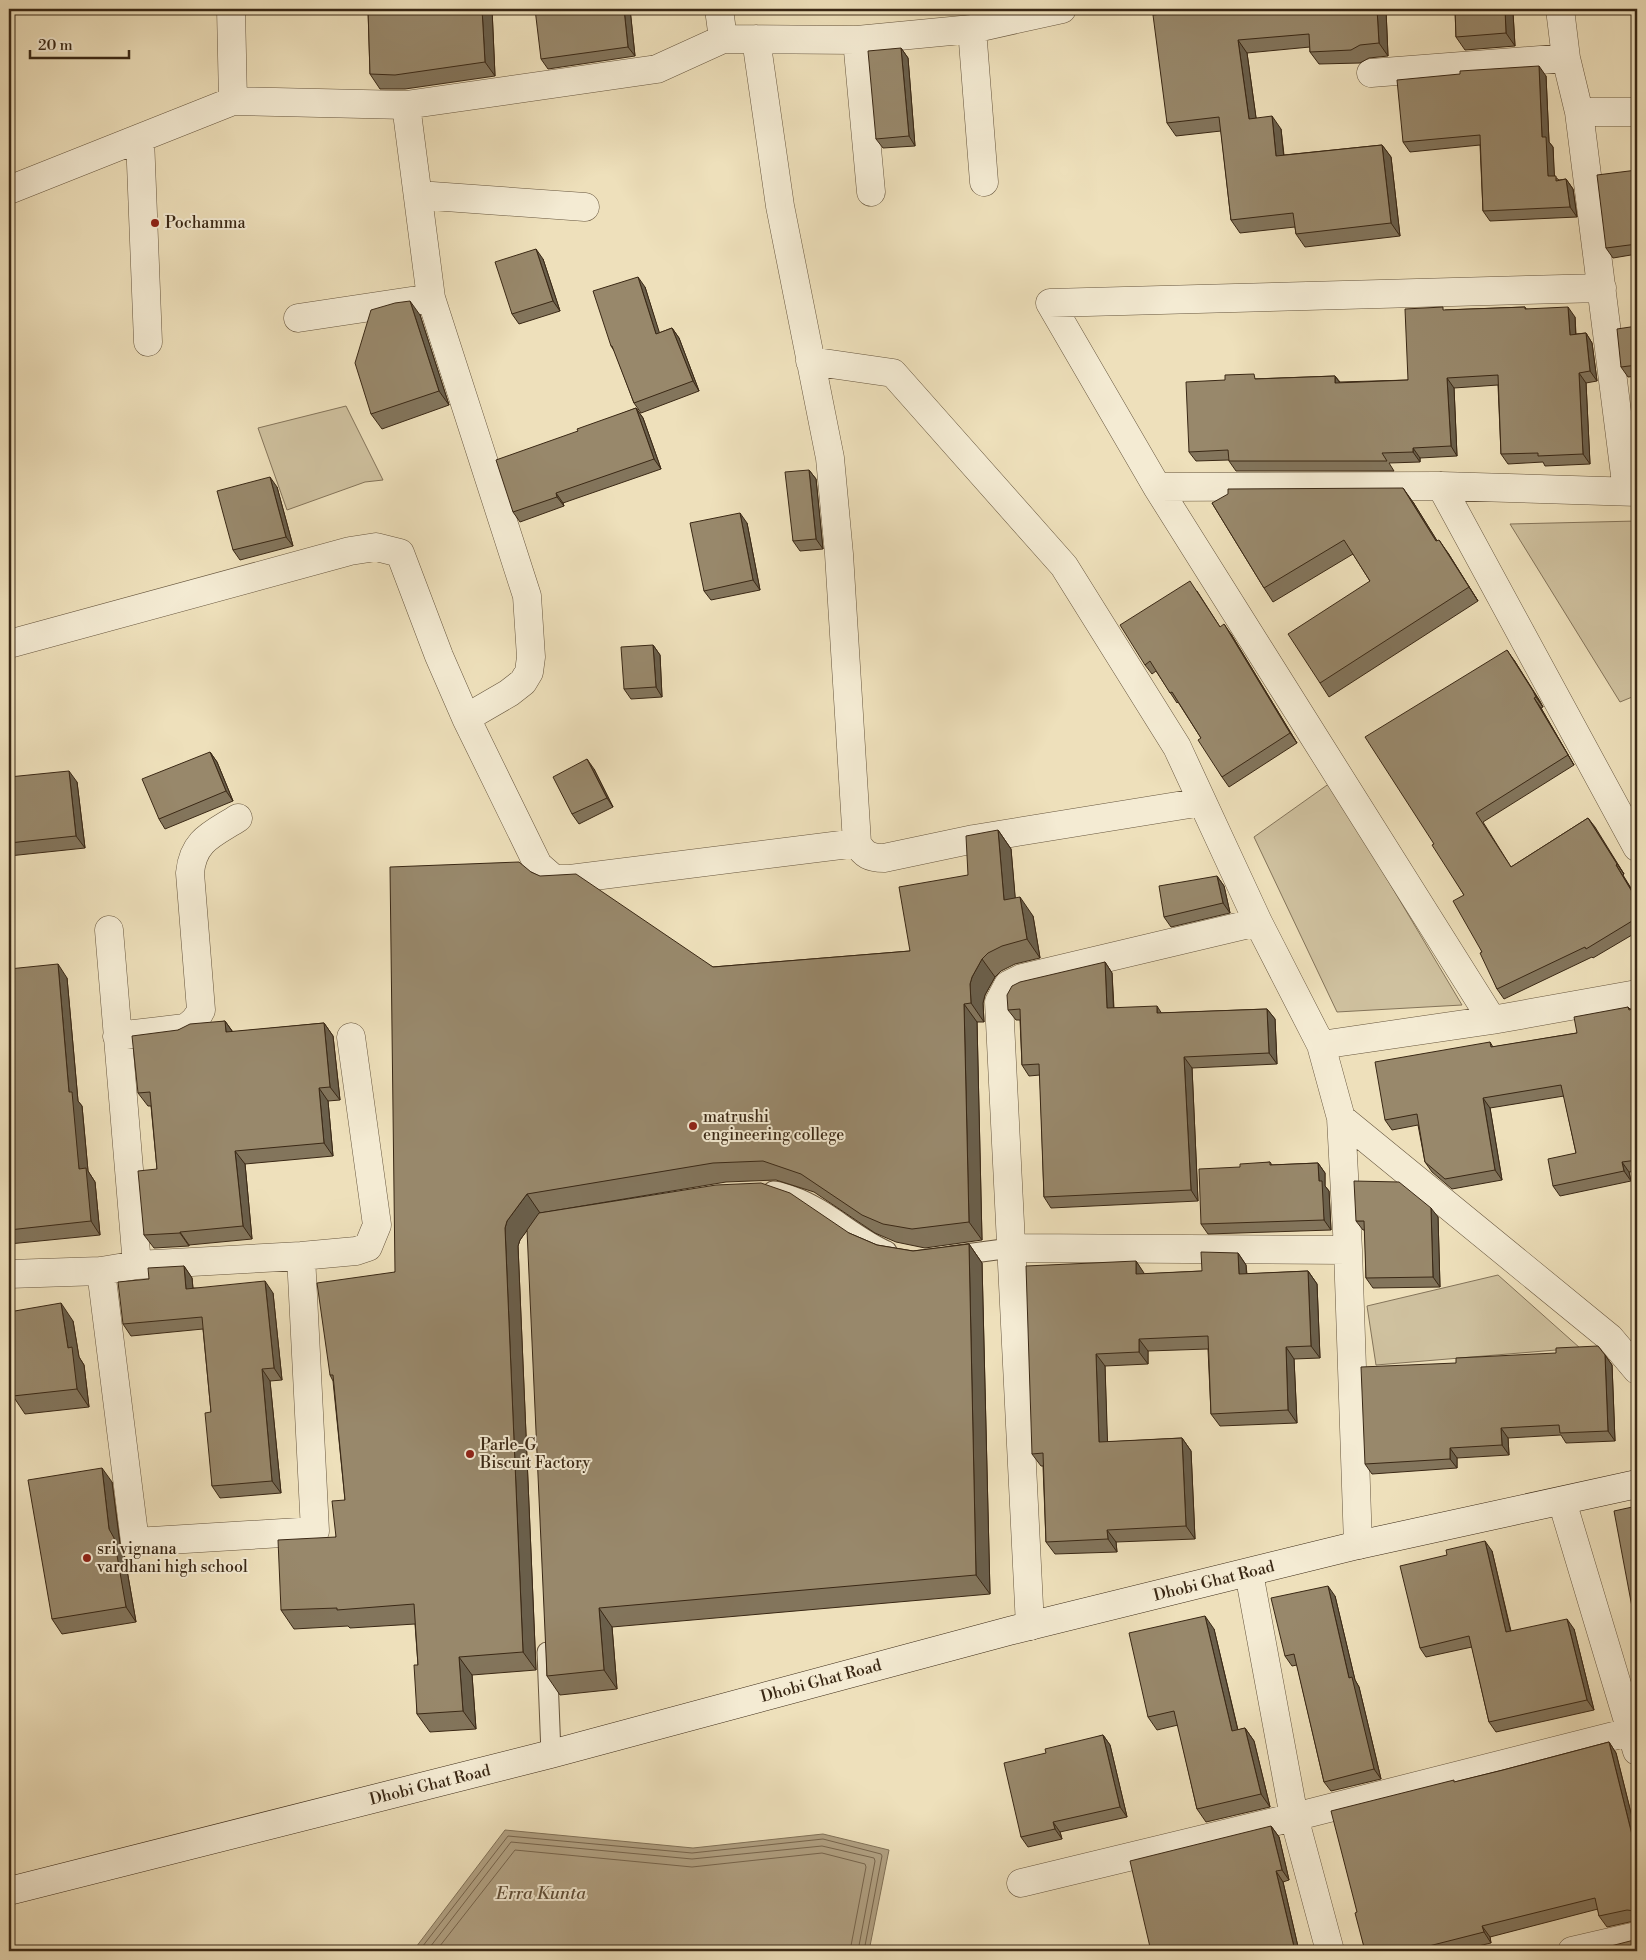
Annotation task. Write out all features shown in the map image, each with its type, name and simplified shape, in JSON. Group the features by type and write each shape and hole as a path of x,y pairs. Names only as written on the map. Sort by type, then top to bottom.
{"street":[{"path":"231,9 232,101"},
{"path":"720,9 723,38"},
{"path":"9,190 232,101 406,105 657,69 723,38 857,40 972,29 1062,9"},
{"path":"1157,486 1441,486 1632,492 1602,288 1579,112 1566,58 1560,9"},
{"path":"972,29 984,182"},
{"path":"756,39 780,206 830,458 839,554 857,843 863,853 873,858 884,858 974,839 1202,802"},
{"path":"857,40 871,192"},
{"path":"1371,73 1566,58"},
{"path":"406,105 430,298 527,596 531,657 530,672 523,682 509,693 466,718"},
{"path":"1579,112 1637,112"},
{"path":"140,138 148,342"},
{"path":"418,195 585,208"},
{"path":"1492,1020 1157,486 1050,303 1602,288"},
{"path":"298,318 430,298"},
{"path":"810,361 893,373 1064,566 1176,747 1258,922 1321,1045 1341,1118 1348,1250 1358,1545"},
{"path":"1441,486 1637,846"},
{"path":"9,644 341,554 376,547 400,553 439,656 466,718 538,865 554,879 570,879 857,843"},
{"path":"116,1036 185,1028 197,1018 201,1010 190,873 191,860 196,848 204,839 238,818"},
{"path":"1030,1626 999,1002 1008,985 1022,978 1258,922"},
{"path":"109,930 116,1036 137,1265"},
{"path":"1321,1045 1492,1020 1637,994"},
{"path":"9,1274 100,1271 137,1265 301,1256 356,1251 368,1247 376,1225 352,1037"},
{"path":"1341,1118 1610,1338 1637,1370"},
{"path":"1011,1248 1348,1250"},
{"path":"100,1271 135,1542 315,1531 301,1256"},
{"name":"Dhobi Ghat Road","path":"9,1892 551,1754 1030,1626 1358,1545 1637,1484"},
{"path":"1021,1882 1636,1737 1562,1501"},
{"path":"1249,1573 1294,1817 1330,1951"},
{"path":"1572,1951 1637,1936"}],"lane":[{"path":"757,1192 776,1190 808,1202 869,1243 901,1254"},
{"path":"934,1258 1011,1248"},
{"path":"546,1633 551,1754"}],"shaded area":[{"path":"346,406 383,480 365,482 287,510 258,428"},
{"path":"1637,521 1637,695 1620,702 1510,524"},
{"path":"1330,783 1462,1005 1337,1012 1254,837"},
{"path":"1498,1275 1580,1348 1376,1365 1367,1306"}],"water":[{"name":"Erra Kunta","path":"505,1830 693,1848 823,1834 889,1850 869,1951 413,1951"}],"building":[{"path":"368,9 482,9 485,62 395,75 370,74"},
{"path":"535,9 624,9 628,47 541,59"},
{"path":"1204,9 1377,9 1379,43 1360,45 1351,50 1310,52 1309,34 1238,40 1249,119 1272,116 1276,156 1382,145 1391,223 1296,234 1293,213 1231,220 1219,117 1167,123 1153,15"},
{"path":"1455,9 1505,9 1506,33 1456,37"},
{"path":"901,48 909,136 876,139 868,51"},
{"path":"1539,66 1542,137 1546,137 1548,176 1556,176 1556,181 1566,179 1570,207 1483,211 1480,135 1403,142 1397,80 1460,74 1460,71"},
{"path":"1637,170 1637,244 1606,248 1597,175"},
{"path":"536,249 553,301 512,314 495,262"},
{"path":"638,277 656,334 672,328 693,381 634,403 611,346 593,291"},
{"path":"410,301 439,391 371,414 355,363 371,310"},
{"path":"1443,307 1443,310 1568,307 1570,335 1586,333 1590,371 1579,373 1583,454 1538,456 1538,453 1501,454 1498,375 1447,378 1451,446 1413,448 1413,452 1382,453 1387,461 1229,461 1228,450 1189,452 1186,382 1225,380 1225,375 1254,374 1255,379 1335,376 1335,383 1408,380 1405,309"},
{"path":"1637,326 1637,365 1621,367 1617,329"},
{"path":"636,408 654,459 556,493 557,497 513,512 496,460"},
{"path":"809,470 816,539 793,541 785,472"},
{"path":"270,477 286,537 233,550 217,491"},
{"path":"1403,488 1436,541 1439,540 1469,587 1320,683 1288,634 1370,581 1344,540 1264,588 1212,503 1228,494 1228,489"},
{"path":"740,513 753,580 704,591 690,523"},
{"path":"1190,581 1220,627 1224,624 1290,733 1222,777 1198,740 1201,738 1172,692 1170,693 1150,661 1145,665 1120,625"},
{"path":"653,645 656,687 624,689 621,647"},
{"path":"1507,650 1533,691 1536,697 1534,698 1568,755 1476,813 1511,867 1588,818 1637,900 1637,918 1586,949 1585,947 1497,989 1480,953 1482,952 1453,901 1464,895 1432,845 1434,844 1365,737"},
{"path":"210,752 226,791 159,819 142,779"},
{"path":"587,759 607,798 572,814 553,777"},
{"path":"69,771 76,836 9,843 9,777"},
{"path":"998,830 1004,900 1020,897 1027,939 1002,946 988,953 982,959 970,984 971,1003 964,1004 969,1222 912,1229 883,1224 862,1215 801,1174 763,1161 713,1163 527,1194 507,1221 505,1228 523,1652 459,1657 463,1711 417,1714 414,1665 418,1665 414,1604 337,1610 337,1608 281,1610 278,1540 336,1537 332,1501 345,1500 333,1375 330,1375 317,1283 395,1272 390,867 519,862 531,872 540,876 576,874 713,967 910,951 899,887 968,875 966,836"},
{"path":"1217,876 1223,903 1164,917 1159,886"},
{"path":"1105,962 1107,1008 1157,1006 1157,1013 1267,1009 1269,1053 1184,1057 1191,1190 1044,1197 1039,1064 1022,1065 1020,1009 1008,1010 1007,995 1012,986 1020,982"},
{"path":"58,964 69,1092 72,1092 79,1169 86,1168 91,1221 9,1230 9,969"},
{"path":"1628,1007 1629,1010 1637,1008 1637,1160 1622,1162 1624,1171 1553,1186 1548,1159 1576,1153 1561,1085 1483,1098 1495,1170 1445,1179 1425,1162 1417,1114 1385,1120 1375,1062 1490,1042 1491,1047 1577,1033 1574,1017"},
{"path":"225,1021 226,1032 324,1023 330,1087 319,1088 324,1143 235,1151 243,1226 144,1235 138,1171 157,1169 150,1092 138,1093 132,1036 178,1030 190,1024"},
{"path":"1270,1162 1270,1165 1318,1163 1319,1181 1322,1181 1324,1220 1201,1224 1199,1169 1240,1167 1240,1164"},
{"path":"1354,1181 1399,1182 1431,1208 1433,1277 1366,1278 1364,1221 1356,1221"},
{"path":"761,1183 790,1193 849,1233 877,1245 913,1251 969,1244 976,1575 599,1608 604,1670 547,1676 527,1230 539,1213 716,1185"},
{"path":"1201,1252 1238,1253 1239,1274 1308,1271 1311,1346 1286,1347 1288,1410 1211,1414 1208,1336 1139,1339 1139,1352 1096,1354 1099,1442 1182,1438 1186,1526 1107,1530 1108,1539 1046,1542 1043,1453 1032,1454 1026,1266 1136,1261 1136,1274 1202,1271"},
{"path":"184,1266 186,1289 265,1281 274,1368 262,1369 272,1481 212,1486 205,1413 211,1412 202,1317 123,1324 118,1282 149,1279 148,1268"},
{"path":"61,1303 68,1348 72,1347 77,1389 13,1396 9,1374 9,1312"},
{"path":"1598,1346 1605,1355 1608,1431 1560,1433 1559,1425 1501,1428 1502,1445 1450,1448 1450,1459 1365,1464 1361,1367 1456,1363 1456,1358 1556,1353 1556,1348"},
{"name":"sri vignana vardhani high school","path":"102,1468 109,1529 114,1538 126,1607 52,1619 28,1480"},
{"path":"1637,1506 1637,1606 1632,1607 1614,1511"},
{"path":"1485,1541 1506,1632 1567,1619 1587,1700 1489,1722 1469,1636 1420,1648 1400,1566 1447,1555 1446,1550"},
{"path":"1328,1586 1349,1678 1352,1677 1374,1769 1324,1782 1294,1654 1285,1656 1271,1598"},
{"path":"1205,1616 1232,1731 1245,1728 1261,1794 1197,1809 1174,1711 1148,1717 1129,1633"},
{"path":"1103,1735 1120,1807 1053,1822 1055,1829 1021,1837 1004,1763 1046,1753 1045,1749"},
{"path":"1609,1742 1637,1855 1637,1913 1627,1910 1599,1916 1595,1898 1482,1926 1484,1932 1425,1947 1426,1951 1365,1951 1331,1811 1454,1780 1454,1782 1503,1770"},
{"path":"1271,1826 1282,1870 1276,1871 1295,1951 1130,1951 1150,1947 1130,1861"},
{"path":"1637,1938 1637,1951 1608,1951 1607,1947"}],"place":[{"name":"Pochamma","path":"155,223"},
{"name":"matrushi engineering college","path":"693,1126"},
{"name":"Parle-G Biscuit Factory","path":"470,1454"},
{"name":"sri vignana vardhani high school","path":"87,1558"}]}
